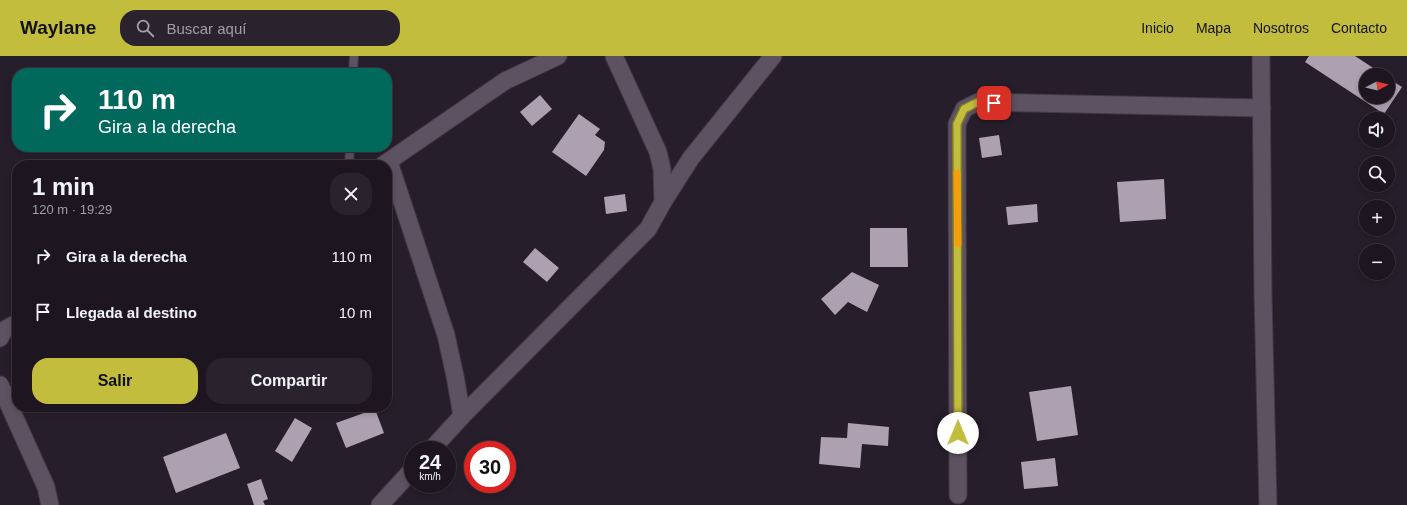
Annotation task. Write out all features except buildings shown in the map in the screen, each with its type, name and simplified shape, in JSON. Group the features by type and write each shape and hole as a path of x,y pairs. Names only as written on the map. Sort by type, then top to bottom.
{"street":[{"path":"390,160 505,81 558,56"},
{"path":"614,56 658,152 662,169 663,202"},
{"path":"439,441 462,416 648,229 691,158 773,56"},
{"path":"1260,56 1262,108 1263,295 1268,505"},
{"path":"958,495 957,124 964,109 978,102 1262,108"},
{"path":"392,180 446,335 462,416"},
{"path":"0,338 4,330 12,326"},
{"path":"0,385 12,412"},
{"path":"12,412 46,487 50,505"},
{"path":"380,505 404,479"}],"lane":[{"path":"353,68 354,56"}],"slow traffic":[{"path":"957,173 958,244"}],"route":[{"path":"958,433 957,124 964,109 978,102 994,103"}]}
